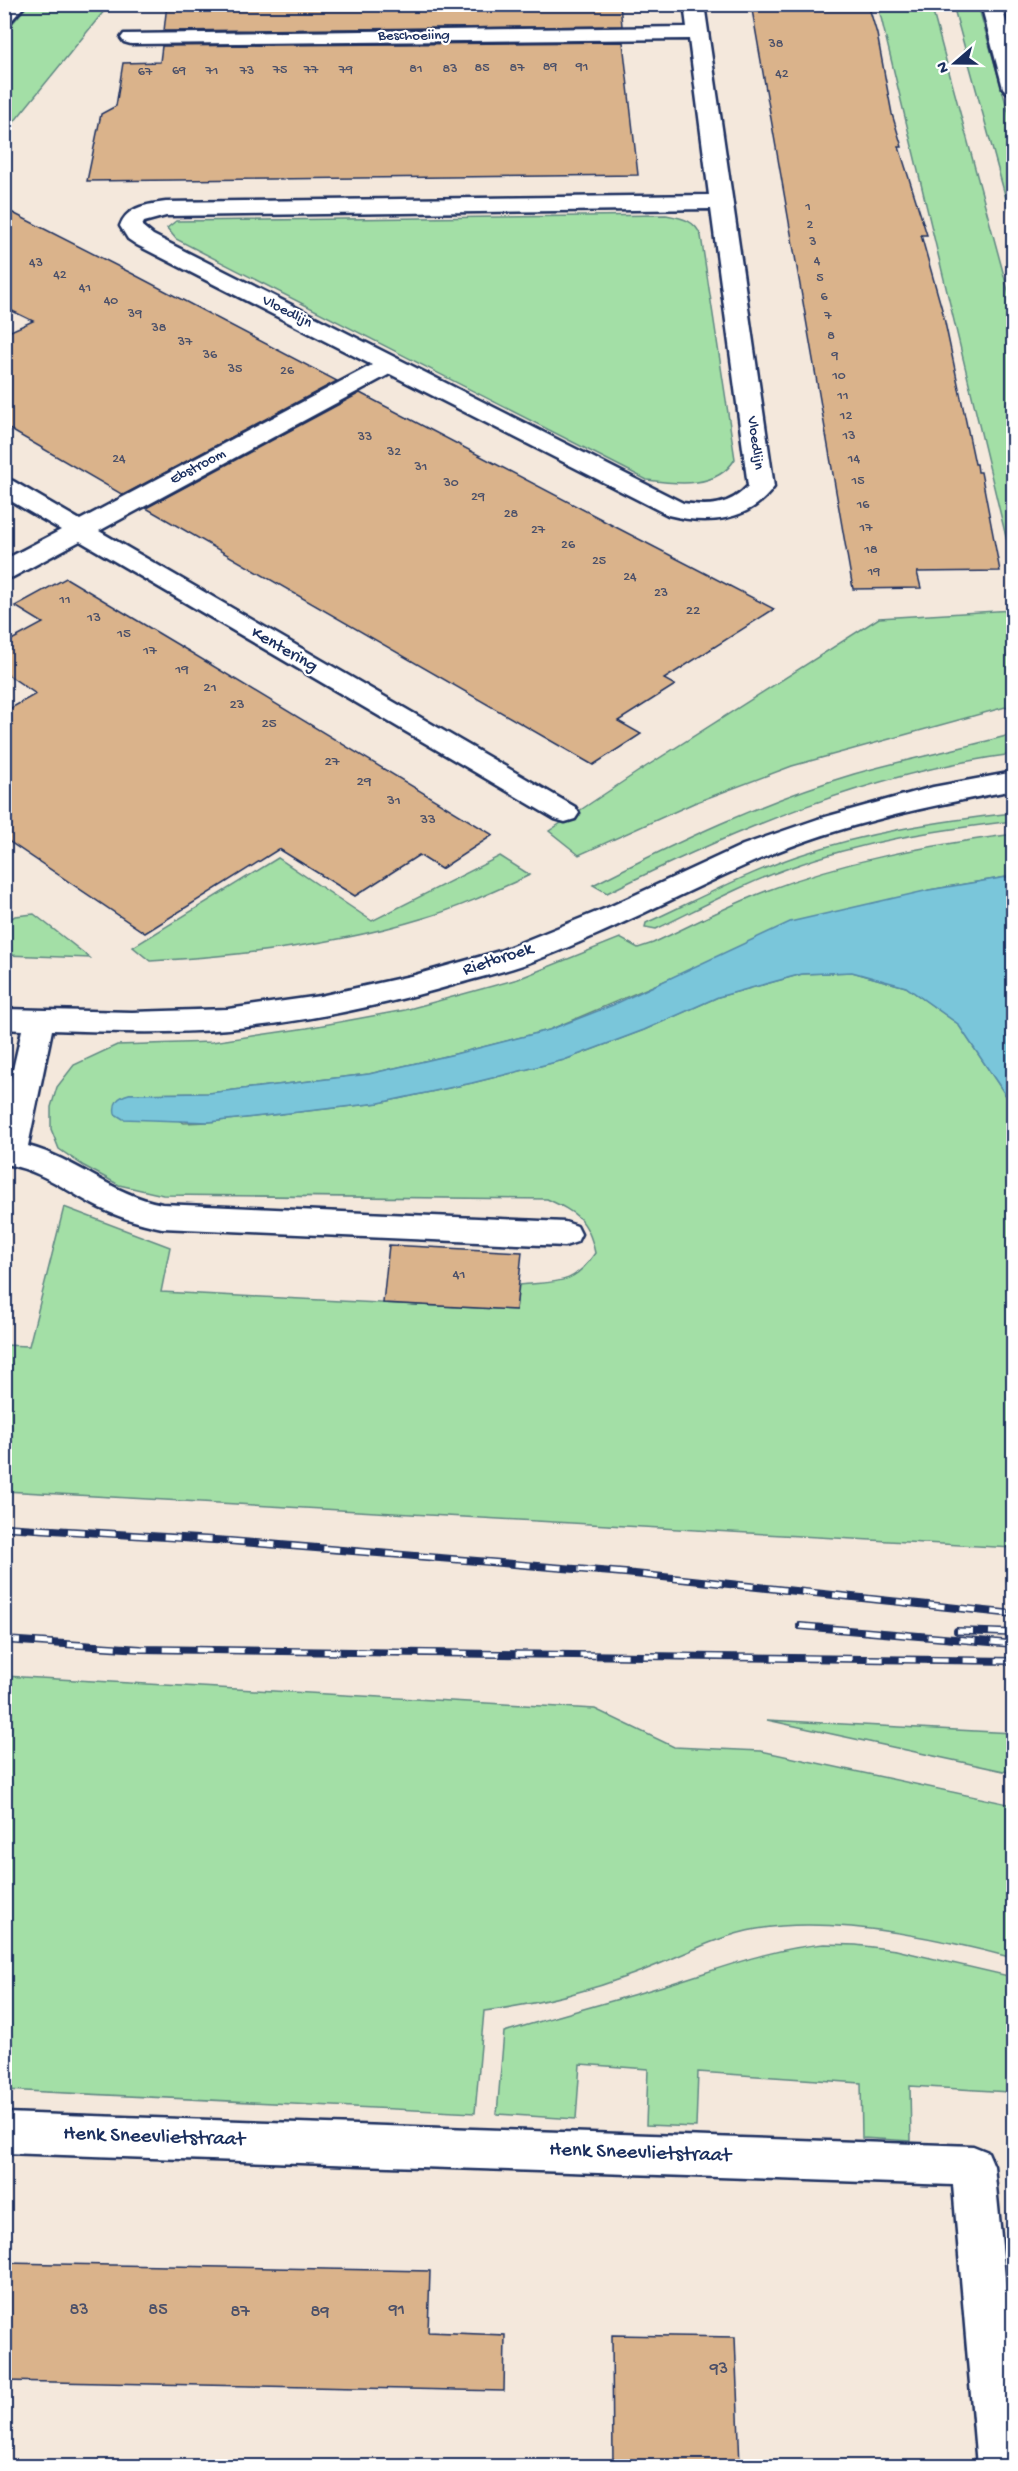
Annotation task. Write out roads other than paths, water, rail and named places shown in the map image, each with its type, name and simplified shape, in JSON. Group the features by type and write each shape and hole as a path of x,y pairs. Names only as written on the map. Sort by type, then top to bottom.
{"street":[{"path":"4,17 16,4"},
{"path":"694,4 721,202"},
{"path":"991,4 1014,88"},
{"name":"Beschoeiing","path":"130,38 698,33"},
{"name":"Vloedlijn","path":"721,202 761,487 751,501 736,509 701,514 677,510 145,240 136,234 131,226 134,218 147,212 166,209 721,202"},
{"name":"Ebstroom","path":"4,571 391,364"},
{"name":"Kentering","path":"4,486 565,813"},
{"name":"Rietbroek","path":"4,1019 132,1022 228,1019 320,1006 417,985 511,958 619,914 753,851 828,825 933,796 1014,781"},
{"name":"Rietbroek","path":"933,796 1014,794"},
{"path":"39,1020 8,1153 33,1158 52,1166 117,1203 162,1216 565,1234"},
{"name":"Henk Sneevlietstraat","path":"4,2133 973,2166 1000,2466"}],"water":[{"path":"1013,876 1013,1106 958,1024 906,987 852,972 802,974 718,997 644,1030 564,1060 379,1103 209,1122 123,1119 115,1114 117,1101 129,1094 209,1093 369,1074 549,1030 613,1005 790,922 929,890"}],"railway":[{"path":"4,1527 230,1541 625,1573 1014,1614"},
{"path":"800,1626 1014,1644"},
{"path":"957,1631 1014,1633"},
{"path":"4,1640 141,1649 1014,1661"}]}
